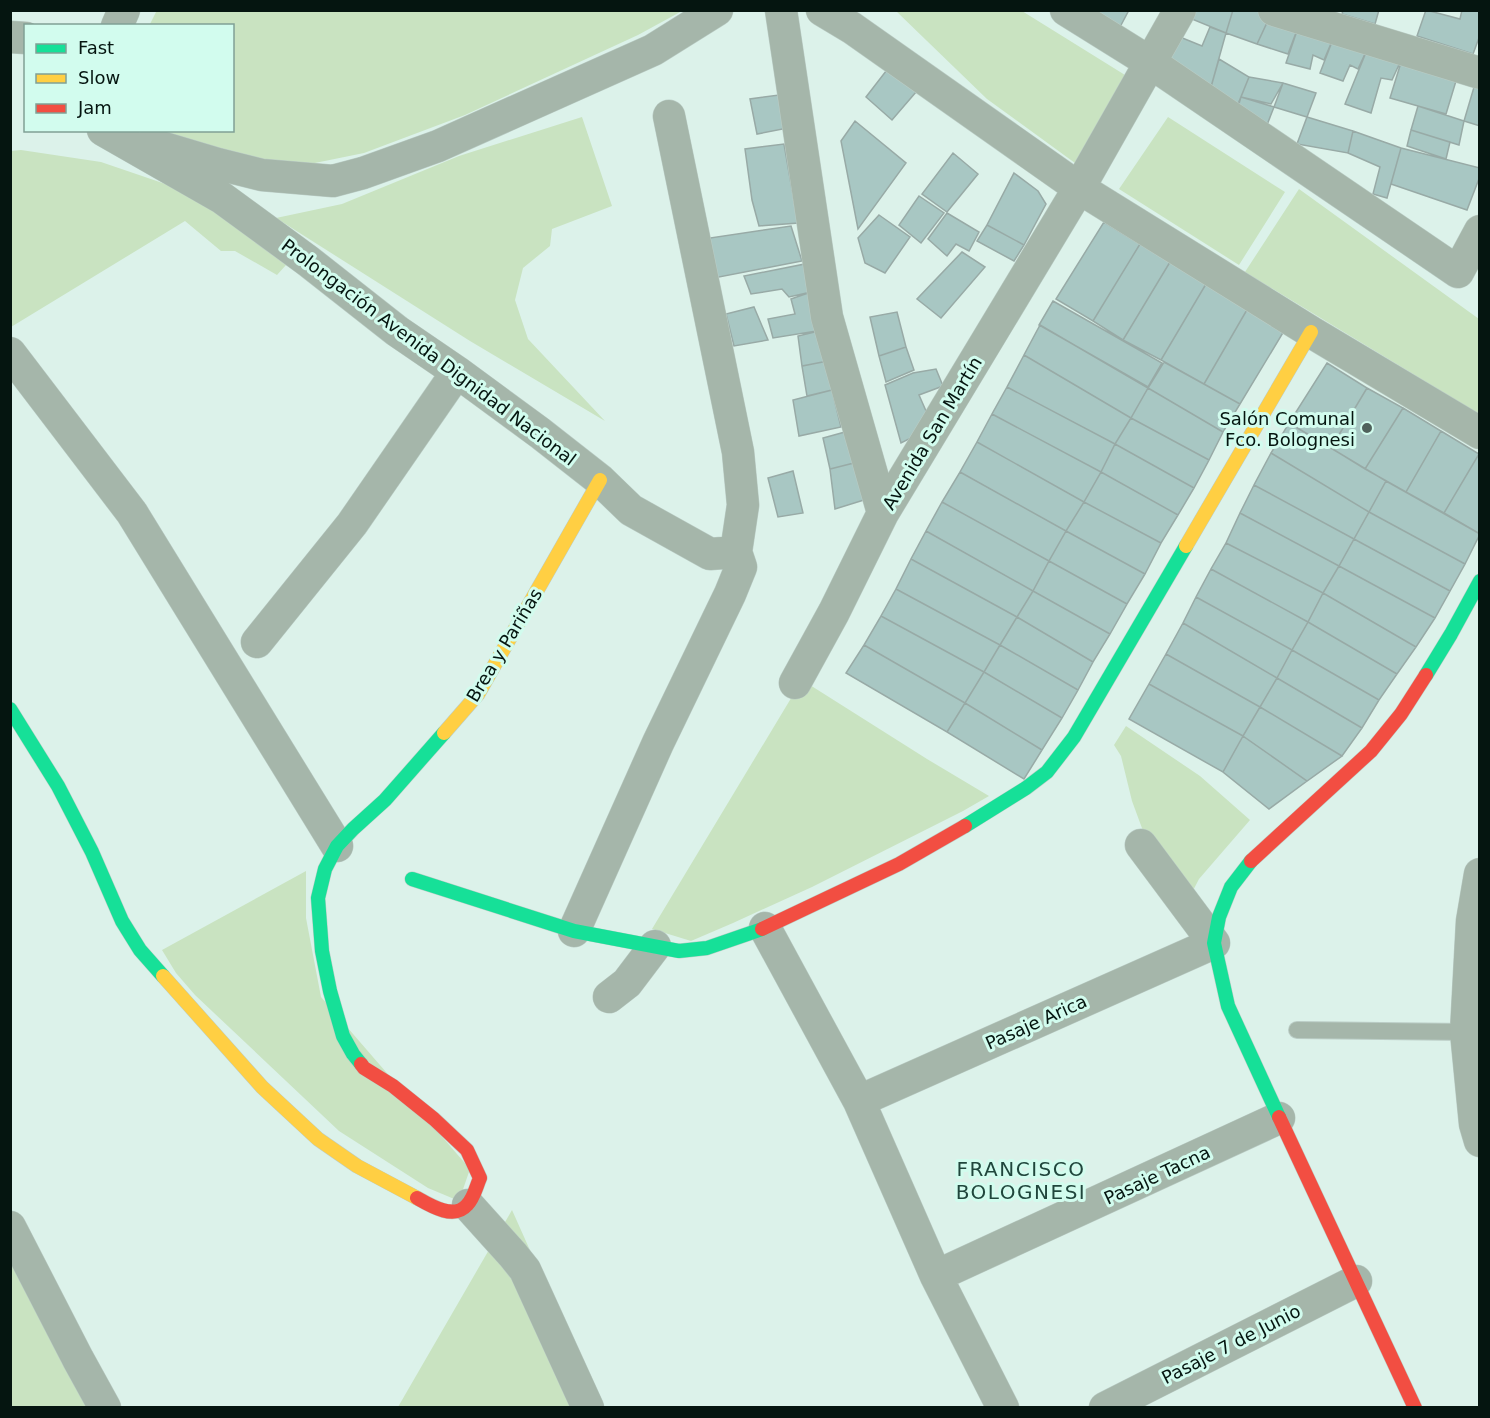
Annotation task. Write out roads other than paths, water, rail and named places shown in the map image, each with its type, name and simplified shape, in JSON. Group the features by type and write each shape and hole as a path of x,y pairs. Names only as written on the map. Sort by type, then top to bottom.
{"street":[{"path":"118,24 124,10"},
{"path":"112,136 146,142 262,175 333,182 438,146 643,55 717,10"},
{"path":"781,10 827,316 883,513"},
{"path":"822,10 852,28 1079,188 1479,433"},
{"path":"1066,10 1151,63 1458,272 1479,231"},
{"name":"Avenida San Martín","path":"795,683 834,612 883,513 1079,188 1180,10"},
{"path":"1274,10 1479,74"},
{"path":"574,931 658,743 741,567 736,552 743,505 738,452 669,116"},
{"name":"Prolongación Avenida Dignidad Nacional","path":"112,136 222,198 309,261 397,331 540,433 600,480 631,510 710,554 736,552"},
{"path":"412,879 574,931 679,951 707,948 765,928 898,864 1003,803 1047,772 1074,737 1311,332"},
{"path":"10,353 132,513 337,846"},
{"path":"257,642 352,524 457,372"},
{"name":"Brea y Pariñas","path":"468,1205 480,1178 467,1150 434,1119 393,1086 364,1068 343,1036 330,991 322,951 318,898 325,870 337,846 385,800 478,694 600,480"},
{"path":"1415,1407 1228,1006 1214,943 1219,917 1231,887 1253,858 1371,751 1401,714 1451,634 1479,581"},
{"path":"10,709 58,786 92,852 122,921 140,950 262,1087 318,1138 357,1166 435,1208 447,1212 462,1210 468,1205 525,1270 588,1407"},
{"path":"1141,845 1214,943"},
{"path":"1479,874 1472,921 1475,1124 1479,1141"},
{"path":"765,928 859,1101 936,1276 1002,1407"},
{"name":"Pasaje Arica","path":"859,1101 1214,943"},
{"path":"609,997 627,983 655,946"},
{"name":"Pasaje Tacna","path":"936,1276 1279,1118"},
{"path":"10,1227 105,1407"},
{"name":"Pasaje 7 de Junio","path":"1105,1407 1356,1281"}],"lane":[{"path":"1297,1030 1473,1032"}],"place":[{"name":"Salón Comunal Fco. Bolognesi","path":"1367,428"}],"district":[{"name":"FRANCISCO BOLOGNESI","path":"1021,1180"}]}
